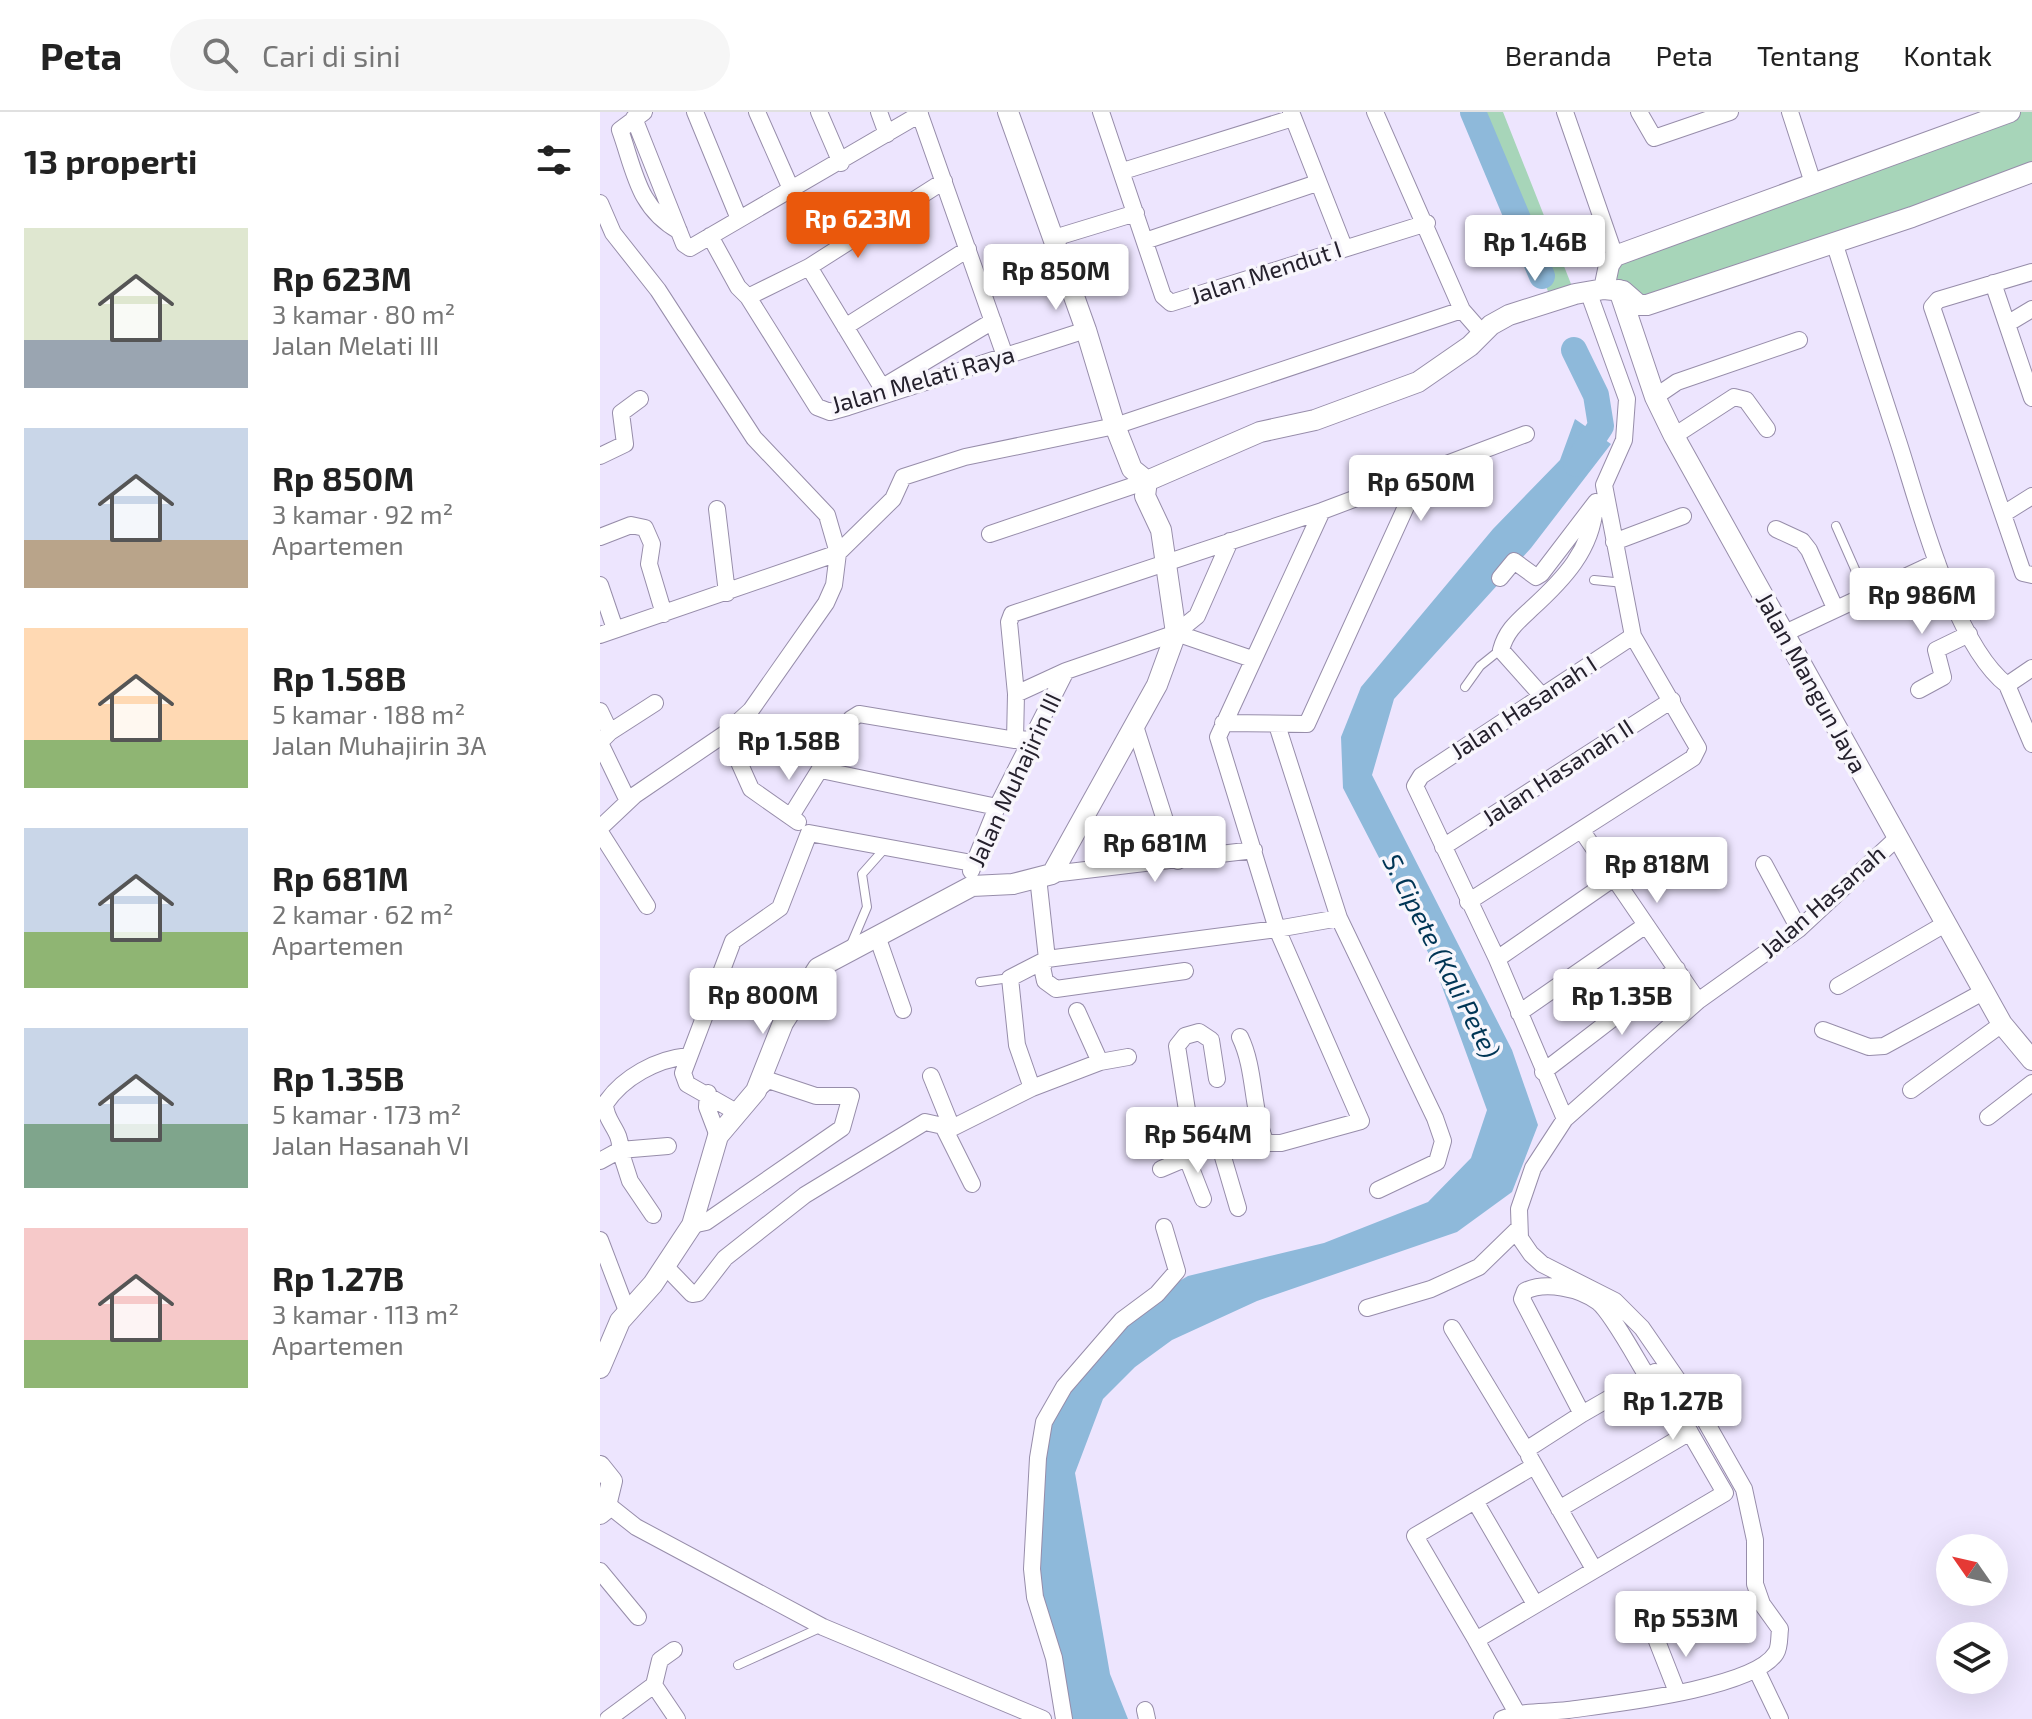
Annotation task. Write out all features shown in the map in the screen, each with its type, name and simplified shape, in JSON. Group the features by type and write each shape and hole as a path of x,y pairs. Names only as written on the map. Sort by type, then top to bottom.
{"street":[{"path":"695,112 739,219"},
{"path":"757,112 791,189"},
{"path":"819,112 841,163"},
{"path":"879,112 887,134"},
{"path":"1008,112 1086,330 1115,426 1132,469 1147,481"},
{"path":"1101,112 1145,241 1317,183"},
{"path":"1375,112 1427,223 1462,310 1483,334"},
{"path":"1565,112 1615,256"},
{"path":"1639,112 1654,138 1730,112"},
{"path":"1790,112 1813,183"},
{"path":"1542,696 1501,650 1517,621 1583,552 1605,477 1624,440 1627,399 1597,291 1615,256 2010,112"},
{"path":"639,115 679,231 689,248 841,163 920,113 1005,356"},
{"path":"1123,171 1292,115 1344,247"},
{"path":"990,534 1147,481 1260,432 1315,420 1418,382 1491,325 1509,315 1597,291 1647,305 2032,172"},
{"path":"748,297 809,267 944,181"},
{"path":"600,203 613,233 658,290 754,438 827,515 838,553 834,585 826,603 767,690 726,733 628,801 602,823 647,906"},
{"path":"1054,238 1136,213"},
{"name":"Jalan Mendut I","path":"1145,241 1163,296 1174,304 1344,247 1427,223"},
{"name":"Jalan Melati Raya","path":"710,236 738,287 748,297 817,407 830,412 884,391 1086,330"},
{"path":"1834,242 1937,562 1969,634 1991,673 2007,685 2032,744"},
{"path":"845,327 968,249"},
{"path":"809,267 884,391 993,321"},
{"path":"2032,272 1938,300 1932,310 2005,513 2023,573 2032,575"},
{"path":"1993,283 2032,398"},
{"name":"Jalan Mangun Jaya","path":"1597,291 1896,839 2002,1024 2032,1060"},
{"path":"2007,324 2032,309"},
{"path":"600,585 608,632 838,553 883,510 903,477 965,457 1115,426 1462,310"},
{"path":"1655,397 1677,382 1799,340"},
{"path":"1674,436 1734,397 1746,400 1767,429"},
{"path":"600,456 625,444 621,413 640,399"},
{"path":"791,816 851,719 862,713 1024,740 1016,694 1010,615 1167,560 1322,511 1526,434"},
{"path":"1223,723 1307,724 1409,500 1407,479"},
{"path":"1147,481 1145,496 1161,530 1167,560 1176,633 1157,685 1135,726 1045,875 1047,959 1042,967 1045,981 1051,988 1060,989 1185,971"},
{"path":"2005,513 2032,496"},
{"path":"1468,902 1697,754 1697,742 1633,636 1625,583 1600,498"},
{"path":"1500,578 1514,561 1536,577 1541,574 1600,498"},
{"path":"717,509 727,593"},
{"path":"1240,1037 1250,1056 1251,1083 1266,1143 1281,1143 1361,1121 1277,929 1218,737 1322,511"},
{"path":"1614,542 1683,516"},
{"path":"600,537 636,524 645,528 652,544 649,564 664,614"},
{"path":"1776,529 1802,541 1809,550 1835,608"},
{"path":"1016,694 1066,671 1176,633 1197,616 1230,541"},
{"path":"1783,634 1937,562"},
{"path":"1176,633 1252,659"},
{"path":"1919,690 1943,677 1936,650 1969,634"},
{"name":"Jalan Hasanah I","path":"1443,847 1416,792 1417,782 1633,636"},
{"path":"2007,685 2032,668"},
{"name":"Jalan Muhajirin III","path":"968,889 972,863 1024,740 1066,671"},
{"name":"Jalan Hasanah II","path":"1443,847 1672,700"},
{"path":"603,739 655,703"},
{"path":"600,711 603,739 628,801"},
{"path":"1277,725 1339,918 1435,1118 1443,1141 1437,1162 1378,1190"},
{"path":"1135,726 1178,861"},
{"path":"726,733 751,789 791,816 809,833 972,863"},
{"path":"821,770 997,807"},
{"path":"1582,831 1698,1001"},
{"path":"738,1113 685,1082 688,1056 733,941 780,908 809,833"},
{"name":"Jalan Hasanah","path":"1518,1229 1524,1188 1565,1119 1698,1001 1799,929 1896,839"},
{"path":"1443,847 1497,959 1565,1119"},
{"path":"600,1368 627,1311 665,1266 692,1225 718,1136 762,1086 783,1023 818,968 968,889 1045,875 1254,850"},
{"path":"1764,864 1799,929"},
{"path":"1497,959 1614,878"},
{"path":"1032,1088 1017,1045 1010,978 1047,959 1339,918"},
{"path":"1838,986 1945,924"},
{"path":"1519,1013 1646,925"},
{"path":"877,936 903,1010"},
{"path":"1543,1072 1677,969"},
{"path":"1823,1030 1869,1047 1884,1046 1983,992"},
{"path":"1077,1011 1100,1062"},
{"path":"1911,1090 2002,1024"},
{"path":"1161,1169 1187,1158 1196,1138 1189,1123 1177,1046 1185,1036 1199,1032 1211,1040 1217,1079"},
{"path":"653,1215 630,1181 618,1132 604,1111 610,1097 663,1058 688,1056"},
{"path":"665,1266 692,1294 698,1293 725,1258 805,1195 925,1122 948,1127 1032,1088 1100,1062 1128,1057"},
{"path":"931,1076 972,1184"},
{"path":"1988,1117 2032,1083"},
{"path":"692,1225 706,1222 842,1128 851,1096 842,1093 816,1096 762,1086"},
{"path":"708,1093 707,1107 718,1136"},
{"path":"1196,1138 1218,1140 1262,1132"},
{"path":"1218,1140 1238,1208"},
{"path":"600,1161 620,1150 668,1146"},
{"path":"1187,1158 1203,1199"},
{"path":"1064,1719 1054,1658 1035,1597 1032,1569 1038,1458 1044,1422 1064,1387 1122,1320 1157,1294 1177,1271 1164,1227"},
{"path":"1367,1308 1455,1279 1479,1267 1518,1229"},
{"path":"1518,1229 1520,1238 1542,1264 1615,1301 1642,1328 1702,1415 1744,1489 1755,1540 1755,1584 1762,1604 1780,1629 1776,1653 1757,1671 1730,1681 1565,1710 1509,1716 1476,1640 1415,1536 1534,1466"},
{"path":"600,1240 627,1311"},
{"path":"1582,1414 1522,1299 1525,1291 1546,1286 1569,1289 1599,1302 1647,1376"},
{"path":"1452,1328 1594,1569"},
{"path":"1476,1640 1725,1493 1655,1372 1526,1450"},
{"path":"1559,1509 1690,1432"},
{"path":"600,1466 612,1481 603,1509 823,1627 1043,1719"},
{"path":"1475,1501 1535,1604"},
{"path":"600,1571 638,1617"},
{"path":"1657,1641 1677,1692"},
{"path":"608,1719 654,1685 660,1660 674,1650"},
{"path":"1757,1671 1780,1719"},
{"path":"654,1685 677,1719"}],"lane":[{"path":"1836,526 1866,594"},
{"path":"1594,580 1625,583"},
{"path":"1465,687 1480,666 1501,650"},
{"path":"848,951 867,907 862,874 886,847"},
{"path":"980,982 1010,978"},
{"path":"738,1665 823,1627"}],"green space":[{"path":"1474,112 1503,112 1575,294 1552,301"},
{"path":"2010,112 2032,112 2032,172 1647,305 1606,276 1609,265"}],"water":[{"path":"1575,419 1611,444 1531,548 1394,699 1372,775 1512,1050 1538,1125 1512,1192 1457,1232 1257,1301 1172,1340 1135,1367 1103,1399 1075,1473 1110,1674 1128,1719 1064,1719 1035,1597 1038,1458 1064,1387 1157,1294 1188,1276 1324,1243 1428,1202 1471,1158 1487,1110 1433,962 1343,788 1341,737 1361,687 1493,529 1560,460"}],"waterway":[{"name":"S. Cipete (Kali Pete)","path":"1473,112 1542,276"},
{"name":"S. Cipete (Kali Pete)","path":"1574,350 1596,395 1601,426 1576,464"}]}
